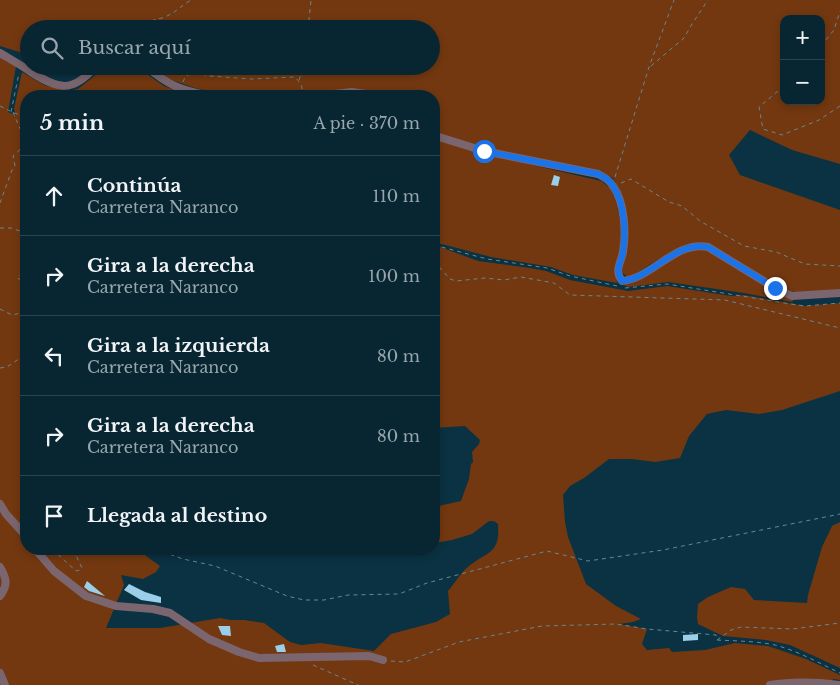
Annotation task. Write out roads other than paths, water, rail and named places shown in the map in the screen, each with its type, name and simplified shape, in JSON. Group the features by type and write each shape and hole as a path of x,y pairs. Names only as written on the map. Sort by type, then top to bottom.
{"street":[{"path":"0,54 20,65"},
{"path":"36,75 48,83 60,86 72,85 88,75"},
{"path":"156,75 164,82 180,90"},
{"path":"440,137 484,151 598,174 606,179 613,186 620,203 624,228 623,252 617,269 622,281 636,278 668,258 690,248 702,246 708,247 775,288 792,296 840,293"},
{"path":"0,504 20,529"},
{"path":"40,555 54,571 86,596 116,606 153,609 170,613 210,639 239,652 259,658 370,656 383,660"},
{"path":"0,567 5,576 6,588 0,596"},
{"path":"0,673 5,685"},
{"path":"770,685 789,682 813,682 840,685"}]}
